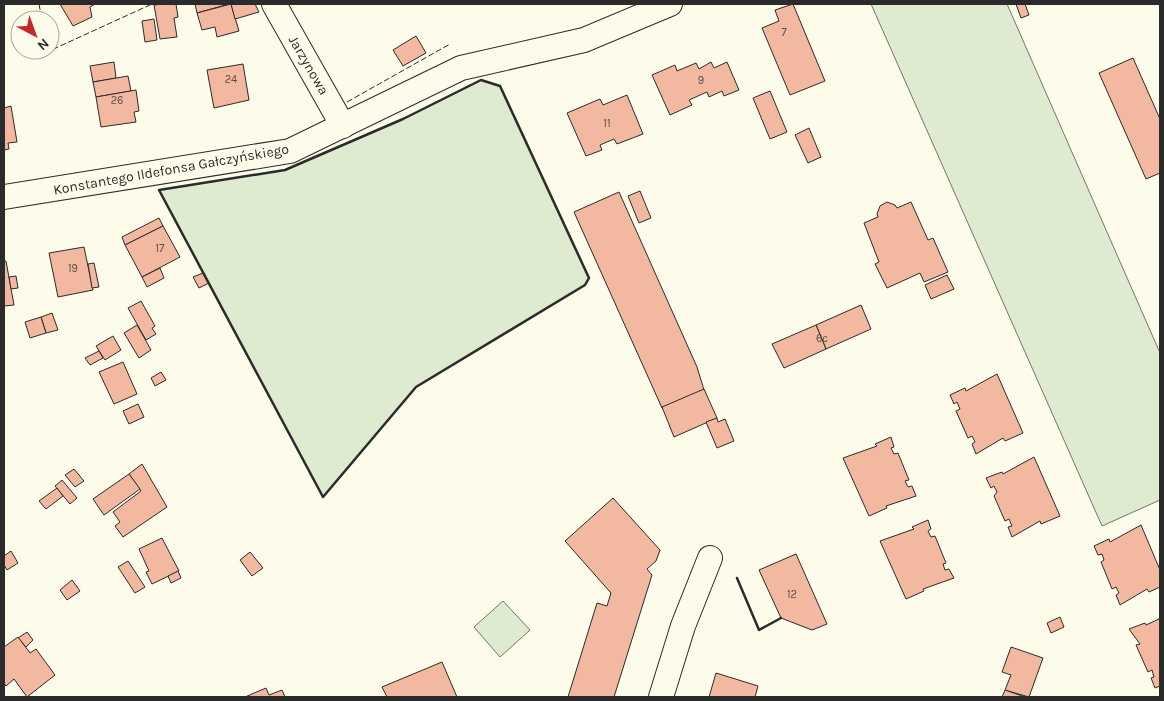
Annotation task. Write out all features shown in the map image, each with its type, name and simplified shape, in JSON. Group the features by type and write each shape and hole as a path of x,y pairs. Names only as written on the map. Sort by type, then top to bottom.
{"street":[{"name":"Jarzynowa","path":"274,4 344,126"},
{"name":"Konstantego Ildefonsa Gałczyńskiego","path":"4,197 290,151 460,68 584,40 670,4"},
{"path":"661,697 684,626 710,558"}],"green space":[{"path":"871,4 1007,4 1160,353 1160,500 1102,526"},
{"path":"481,80 500,86 589,278 585,285 416,387 323,497 159,190 285,170 403,119"},
{"path":"503,601 530,630 500,657 474,627"}],"building":[{"path":"60,4 95,4 90,7 92,17 73,26"},
{"path":"176,4 178,17 174,18 177,37 160,39 154,5"},
{"path":"195,4 229,4 197,13"},
{"path":"231,4 239,31 217,37 215,27 202,30 197,13"},
{"path":"231,4 255,4 259,12 235,19"},
{"path":"793,4 825,81 790,95 762,28 779,21 775,10"},
{"path":"1016,4 1025,4 1029,15 1021,18"},
{"path":"154,19 157,40 145,42 142,21"},
{"path":"416,36 426,53 403,66 393,50"},
{"path":"1133,58 1160,119 1160,173 1146,179 1099,73"},
{"path":"114,62 116,78 93,82 90,66"},
{"path":"711,62 714,68 727,62 739,90 724,96 722,91 709,97 707,92 689,100 692,105 670,115 652,75 675,65 677,71 696,63 699,69"},
{"path":"243,64 249,100 214,108 207,70"},
{"path":"128,76 131,91 96,97 93,82"},
{"path":"136,90 139,111 134,112 136,122 101,127 96,97"},
{"path":"770,91 787,132 770,139 753,98"},
{"path":"627,95 643,134 617,144 614,139 600,145 602,150 586,156 567,113 600,99 603,105"},
{"path":"11,106 17,142 8,143 9,149 4,150 4,108"},
{"path":"809,128 821,157 808,163 795,135"},
{"path":"640,191 651,218 639,223 628,196"},
{"path":"619,192 697,367 704,390 662,408 574,212"},
{"path":"887,202 895,205 897,208 911,202 928,240 933,238 948,272 924,282 920,273 887,288 875,264 879,262 864,223 878,217 877,214 880,206"},
{"path":"159,218 163,226 125,245 122,237"},
{"path":"163,226 180,257 142,277 125,245"},
{"path":"84,247 93,290 58,297 49,253"},
{"path":"4,261 6,261 14,305 4,306"},
{"path":"94,263 99,287 92,288 88,264"},
{"path":"160,268 164,278 147,287 142,277"},
{"path":"203,273 209,283 199,288 193,277"},
{"path":"947,275 954,289 931,299 925,285"},
{"path":"16,276 18,288 11,289 9,277"},
{"path":"141,301 155,326 152,328 156,334 146,340 128,308"},
{"path":"861,305 871,329 826,349 816,325"},
{"path":"52,313 58,330 46,333 41,317"},
{"path":"41,317 46,333 30,338 25,322"},
{"path":"137,325 151,350 139,358 124,333"},
{"path":"816,325 826,349 784,368 772,344"},
{"path":"113,336 121,350 105,360 96,346"},
{"path":"99,351 103,358 90,365 85,358"},
{"path":"123,362 137,394 114,404 99,372"},
{"path":"161,372 166,380 155,386 151,378"},
{"path":"997,374 1023,433 1005,441 1003,438 976,454 972,444 975,442 972,436 968,438 956,411 960,409 957,402 954,404 950,395 965,388 966,391"},
{"path":"704,389 717,418 674,437 662,407"},
{"path":"138,404 144,417 129,424 123,411"},
{"path":"717,418 718,422 725,419 734,441 717,448 706,422"},
{"path":"891,437 894,447 891,448 894,454 898,453 909,480 905,481 908,487 912,486 916,496 886,506 887,508 869,516 843,458 877,446 875,444"},
{"path":"1034,457 1060,516 1041,524 1040,521 1012,537 1008,527 1012,526 1009,519 1005,521 994,496 997,492 994,486 991,488 986,478 1002,472 1003,474"},
{"path":"142,464 167,507 123,537 115,526 120,522 113,512 141,491 129,474"},
{"path":"74,469 84,481 75,487 65,475"},
{"path":"129,474 140,489 104,515 93,499"},
{"path":"62,480 77,498 70,504 55,486"},
{"path":"57,488 63,496 46,509 39,501"},
{"path":"613,498 660,550 656,561 647,569 652,575 614,697 568,697 597,603 607,606 611,593 565,541"},
{"path":"928,520 931,529 928,531 931,537 935,536 946,563 943,564 945,570 949,569 954,578 923,589 924,591 906,599 880,541 914,529 912,527"},
{"path":"1141,525 1160,570 1160,587 1149,592 1147,589 1120,605 1116,595 1119,593 1116,587 1112,589 1101,562 1104,560 1102,554 1098,555 1094,546 1109,539 1110,542"},
{"path":"162,538 179,571 152,584 146,572 149,571 139,549"},
{"path":"11,551 18,563 7,570 4,565 4,556"},
{"path":"250,552 263,568 252,576 240,560"},
{"path":"796,554 827,624 812,630 781,618 759,570"},
{"path":"128,561 145,587 135,593 118,567"},
{"path":"178,571 181,578 171,583 168,576"},
{"path":"72,580 80,591 67,600 60,590"},
{"path":"1160,616 1160,686 1155,688 1151,678 1154,677 1152,670 1148,672 1136,645 1140,644 1129,629 1145,623 1146,625 1159,619"},
{"path":"1060,617 1064,627 1051,633 1047,623"},
{"path":"27,632 33,640 26,647 18,638"},
{"path":"18,637 30,653 36,649 55,675 27,697 14,679 6,686 4,683 4,647"},
{"path":"1011,647 1043,658 1029,697 1005,690 1011,675 1002,672"},
{"path":"442,662 457,697 387,697 382,687"},
{"path":"716,673 758,686 755,697 709,697"},
{"path":"266,688 269,695 282,690 285,697 245,697"},
{"path":"1005,690 1025,697 1002,697"}],"fence":[{"path":"39,4 40,10"},
{"path":"60,46 152,4"},
{"path":"347,102 450,44"}],"wall":[{"path":"481,80 500,86 589,278 585,285 416,387 323,497 159,190 285,170 403,119 481,80"},
{"path":"737,578 759,630 781,618"}]}
